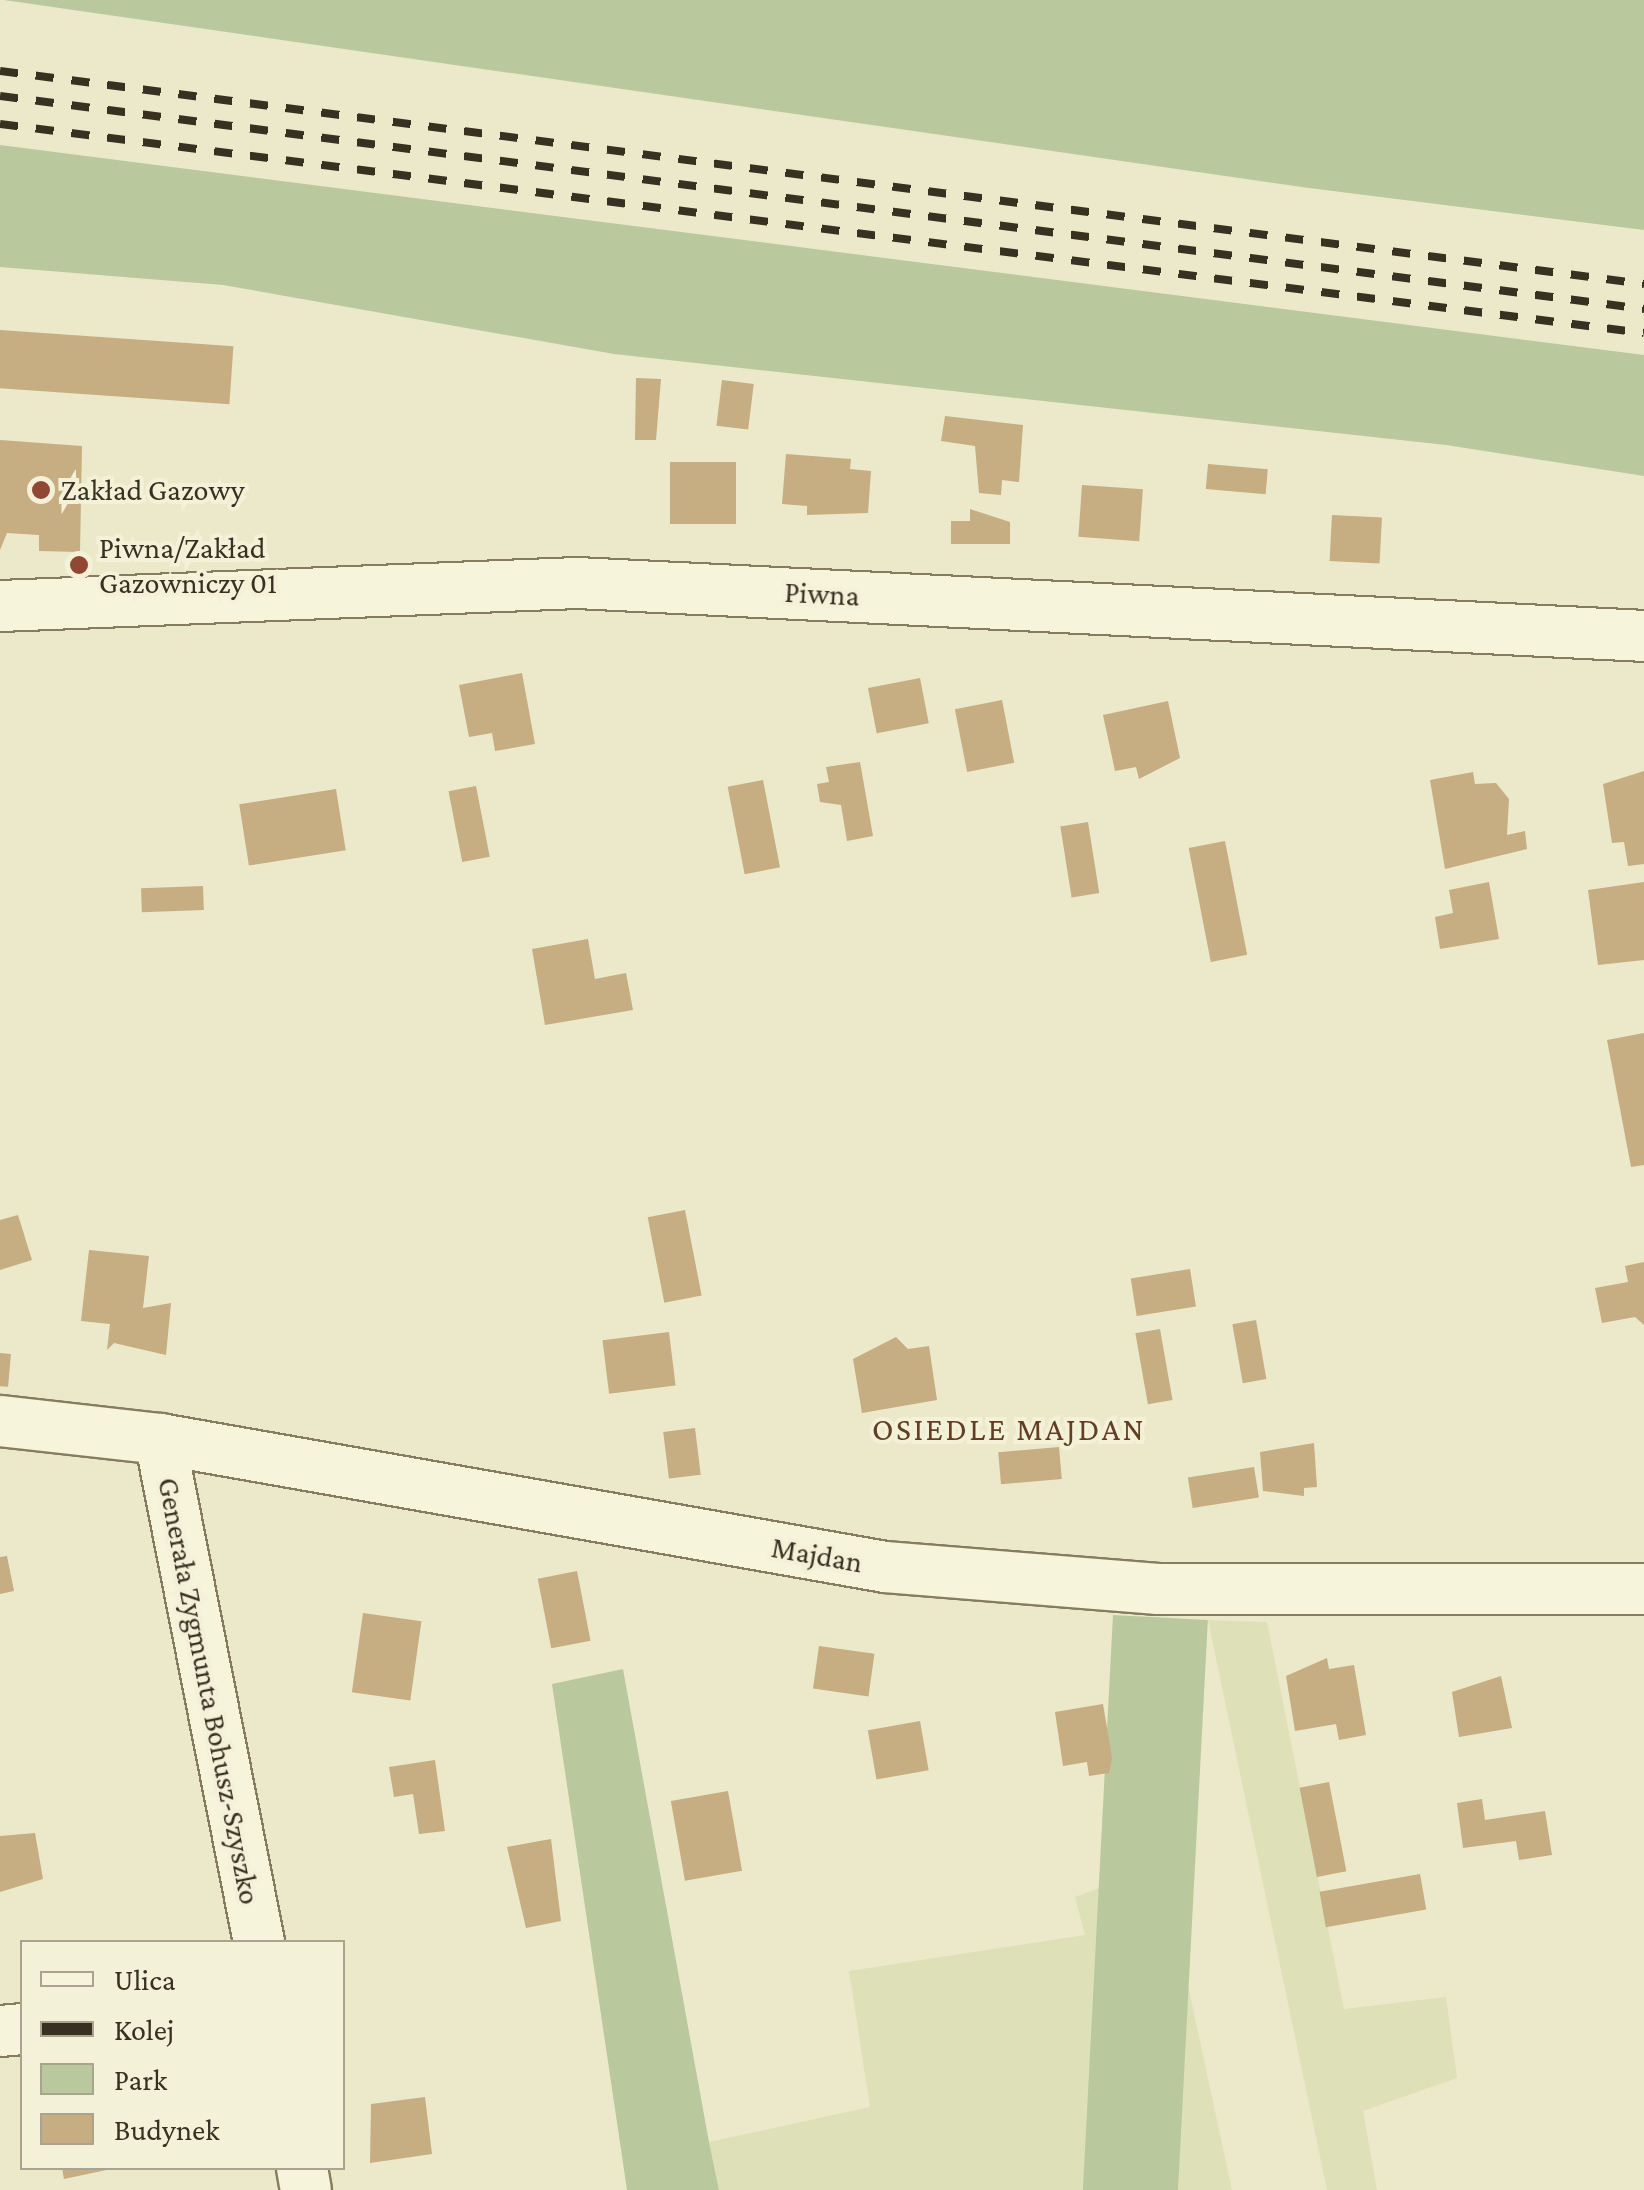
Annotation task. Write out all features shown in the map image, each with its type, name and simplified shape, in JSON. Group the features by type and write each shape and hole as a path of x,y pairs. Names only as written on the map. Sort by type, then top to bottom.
{"street":[{"name":"Piwna","path":"0,606 577,582 1644,636"},
{"name":"Majdan","path":"0,1421 160,1439 886,1568 1158,1589 1644,1590"},
{"name":"Generała Zygmunta Bohusz-Szyszko","path":"160,1439 259,1940"}],"green space":[{"path":"4,0 1644,0 1644,230 1309,188"},
{"path":"0,145 1644,355 1644,476 1446,445 614,354 223,285 0,267"},
{"path":"1113,1615 1208,1620 1178,2190 1083,2190"},
{"path":"1208,1620 1267,1622 1344,2009 1446,1997 1457,2078 1363,2111 1377,2190 1327,2190"},
{"path":"623,1669 719,2190 627,2190 552,1684"},
{"path":"1162,1865 1232,2190 719,2190 709,2142 870,2107 849,1971 1085,1935 1075,1897"}],"building":[{"path":"0,330 233,346 229,404 0,388"},
{"path":"636,378 661,379 656,440 635,440"},
{"path":"722,380 754,384 748,430 716,426"},
{"path":"945,416 1023,425 1019,482 1002,480 1001,495 979,493 975,446 941,441"},
{"name":"Zakład Gazowy","path":"0,440 82,446 80,552 39,551 39,535 7,533 0,550"},
{"path":"786,454 851,459 850,469 871,471 868,513 807,515 807,506 782,504"},
{"path":"670,462 736,462 736,524 670,524"},
{"path":"1208,464 1268,469 1266,494 1206,489"},
{"path":"1082,485 1143,489 1139,541 1078,537"},
{"path":"970,509 1010,522 1010,544 951,544 951,521 970,521"},
{"path":"1332,515 1382,518 1380,564 1330,561"},
{"path":"522,673 535,744 495,751 492,733 469,737 459,685"},
{"path":"920,678 929,723 877,733 868,688"},
{"path":"1002,700 1014,763 967,772 955,709"},
{"path":"1168,701 1180,758 1139,779 1136,767 1115,771 1103,715"},
{"path":"860,762 873,836 847,841 841,805 820,802 817,784 829,782 826,767"},
{"path":"1644,771 1644,864 1628,866 1624,842 1612,843 1603,784"},
{"path":"1473,772 1475,784 1496,783 1509,799 1507,835 1525,831 1527,849 1445,869 1430,780"},
{"path":"763,780 780,867 745,874 728,787"},
{"path":"476,786 490,857 462,862 449,791"},
{"path":"336,789 346,850 249,866 239,804"},
{"path":"1088,822 1099,893 1072,897 1060,826"},
{"path":"1225,841 1247,955 1211,962 1189,848"},
{"path":"1489,882 1499,939 1440,949 1435,917 1453,913 1449,890"},
{"path":"1644,882 1644,960 1598,965 1588,890"},
{"path":"203,886 204,910 142,912 141,888"},
{"path":"588,939 595,979 626,973 633,1010 545,1025 532,949"},
{"path":"1644,1033 1644,1165 1631,1167 1607,1040"},
{"path":"685,1210 702,1295 664,1303 648,1217"},
{"path":"18,1215 32,1260 0,1270 0,1220"},
{"path":"89,1250 149,1256 143,1308 171,1303 166,1355 114,1343 107,1350 110,1324 81,1321"},
{"path":"1644,1262 1644,1325 1635,1317 1602,1323 1595,1288 1628,1282 1625,1266"},
{"path":"1190,1269 1196,1307 1137,1316 1131,1278"},
{"path":"1256,1320 1266,1379 1243,1383 1232,1324"},
{"path":"1160,1329 1173,1400 1148,1404 1135,1333"},
{"path":"669,1332 676,1386 609,1394 602,1340"},
{"path":"896,1337 908,1349 929,1346 937,1400 862,1413 853,1359"},
{"path":"0,1353 11,1354 8,1387 0,1386"},
{"path":"695,1428 701,1475 669,1479 663,1432"},
{"path":"1314,1443 1317,1487 1304,1488 1304,1496 1263,1491 1260,1452"},
{"path":"1059,1447 1062,1479 1001,1484 998,1452"},
{"path":"1254,1467 1259,1498 1193,1508 1188,1477"},
{"path":"7,1556 14,1591 0,1594 0,1557"},
{"path":"577,1571 591,1641 551,1648 538,1579"},
{"path":"363,1613 421,1621 410,1700 352,1692"},
{"path":"819,1646 874,1654 868,1696 813,1689"},
{"path":"1327,1658 1329,1669 1354,1665 1366,1735 1339,1740 1336,1724 1295,1731 1286,1676"},
{"path":"1501,1676 1512,1728 1459,1737 1452,1692"},
{"path":"1103,1704 1112,1758 1109,1773 1089,1776 1087,1762 1063,1766 1055,1712"},
{"path":"920,1721 929,1770 876,1779 868,1730"},
{"path":"435,1760 445,1831 419,1834 413,1794 394,1797 389,1767"},
{"path":"1329,1782 1346,1871 1317,1877 1300,1788"},
{"path":"728,1791 742,1871 685,1881 671,1801"},
{"path":"1482,1799 1485,1820 1545,1811 1552,1855 1519,1860 1516,1841 1463,1848 1457,1803"},
{"path":"35,1833 43,1879 0,1892 0,1836"},
{"path":"551,1839 561,1921 526,1928 507,1847"},
{"path":"1420,1874 1426,1909 1326,1927 1320,1892"},
{"path":"425,2097 432,2154 370,2163 371,2104"},
{"path":"62,2170 106,2170 64,2179"}],"railway":[{"path":"0,71 1644,284"},
{"path":"0,96 1644,309"},
{"path":"0,124 1644,333"}],"place":[{"name":"Zakład Gazowy","path":"41,490"},
{"name":"Piwna/Zakład Gazowniczy 01","path":"79,565"}],"district":[{"name":"OSIEDLE MAJDAN","path":"1009,1429"}]}
